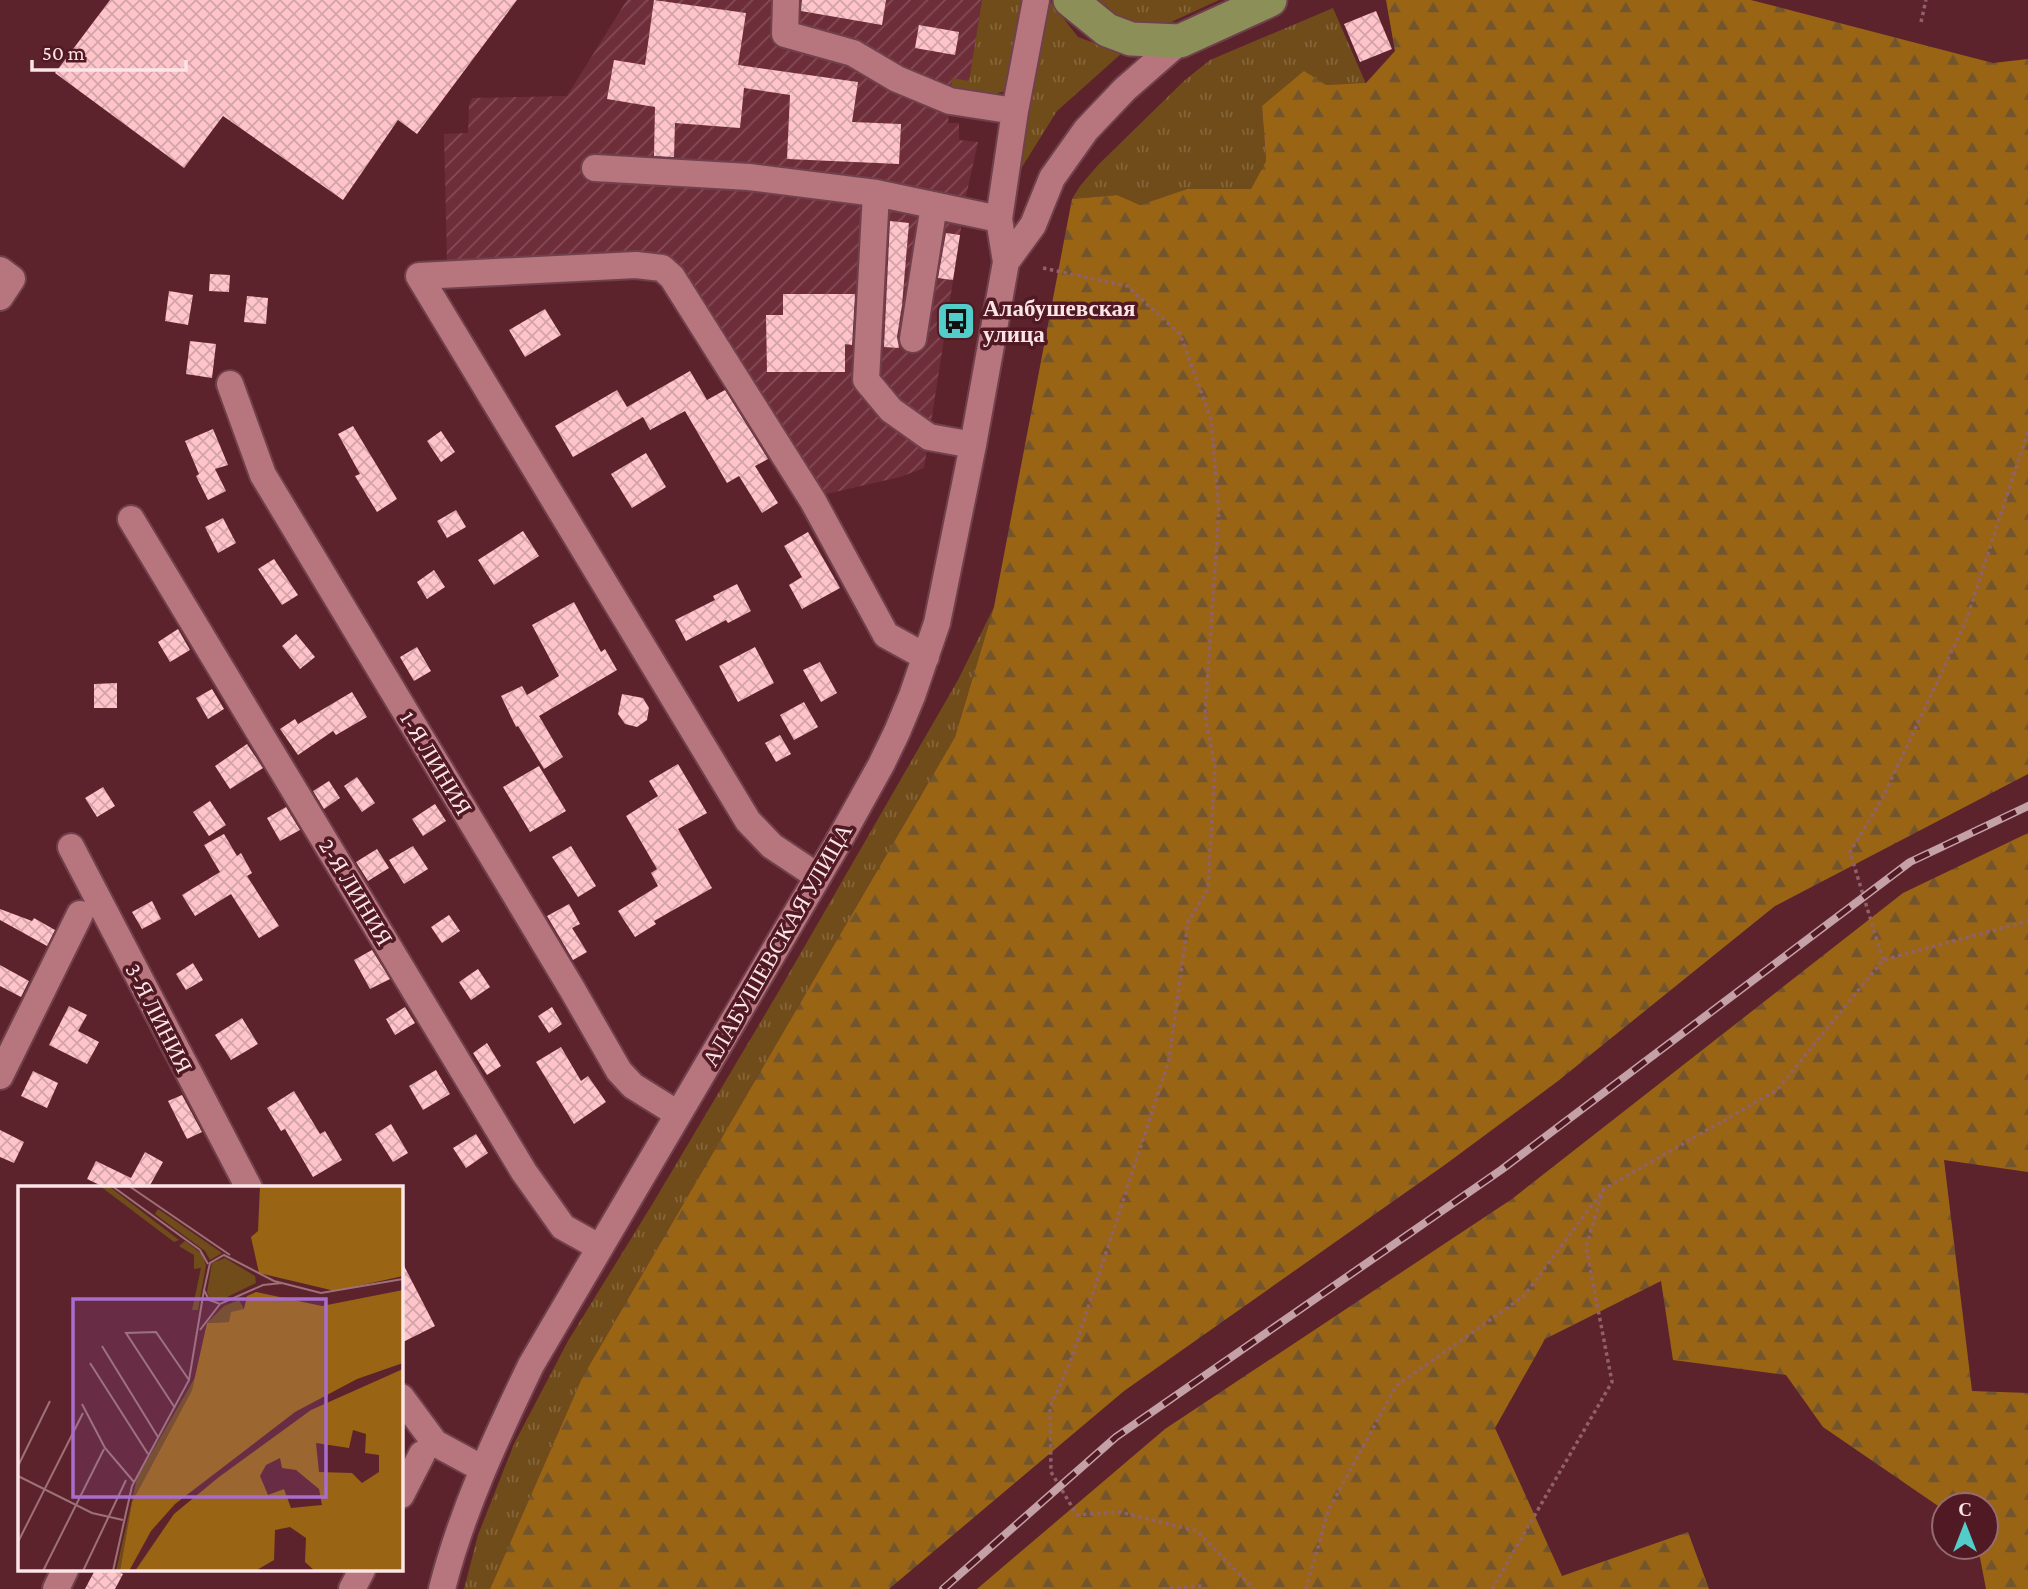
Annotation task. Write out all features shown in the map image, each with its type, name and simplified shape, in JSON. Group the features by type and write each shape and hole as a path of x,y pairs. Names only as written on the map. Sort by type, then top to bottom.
{"main road":[{"path":"1070,0 1107,30 1131,39 1180,41"},
{"name":"АЛАБУШЕВСКАЯ УЛИЦА","path":"1180,41 1270,0"}],"street":[{"path":"786,0 785,34 853,52 898,79 950,101 1016,111"},
{"name":"АЛАБУШЕВСКАЯ УЛИЦА","path":"442,1589 452,1548 483,1469 531,1365 881,765 912,696 926,657 952,559 974,445 1006,262 999,219 1036,0"},
{"name":"АЛАБУШЕВСКАЯ УЛИЦА","path":"1006,262 1033,225 1052,178 1086,130 1125,89 1180,41"},
{"path":"595,168 749,177 876,193 999,219"},
{"path":"876,193 866,380 891,410 929,437 974,445"},
{"path":"913,340 934,205"},
{"path":"817,876 772,846 748,821 419,276 636,265 662,268 672,276 813,501 887,635 926,657"},
{"path":"0,270 12,279 0,297"},
{"name":"1-Я ЛИНИЯ","path":"230,384 263,475 619,1071 633,1086 678,1114"},
{"name":"2-Я ЛИНИЯ","path":"131,519 524,1172 563,1227 599,1247"},
{"name":"3-Я ЛИНИЯ","path":"71,847 248,1186"},
{"path":"0,1076 80,914"},
{"path":"402,1398 435,1443 483,1469"},
{"path":"402,1492 422,1454"},
{"path":"56,1589 64,1572"},
{"path":"352,1589 361,1572"}],"path":[{"path":"1921,22 1926,0"},
{"path":"1043,268 1128,286 1180,334 1211,419 1219,511 1205,715 1215,767 1208,889 1188,922 1168,1060 1070,1363 1050,1407 1051,1472 1077,1515 1120,1512 1197,1531 1254,1589"},
{"path":"1883,960 1850,852 1882,799 1966,621 2028,431"},
{"path":"1306,1589 1329,1508 1396,1386 1524,1296 1604,1189 1777,1090 1883,960 2028,921"},
{"path":"1492,1589 1612,1382 1586,1247 1604,1189"},
{"path":"1163,1589 1200,1586 1205,1589"}],"shaded area":[{"path":"627,0 982,0 969,81 952,79 948,123 959,123 959,140 978,142 966,196 924,468 900,477 826,494 672,260 447,261 444,134 468,133 469,105 472,98 567,96"}],"green space":[{"path":"982,0 1025,0 1010,90 990,95 951,90 952,78 969,81"},
{"path":"1043,0 1049,0 1078,37 1122,53 1057,111 1015,178"},
{"path":"1085,0 1219,0 1156,29 1137,29"},
{"path":"1386,0 1751,0 1993,63 2028,59 2028,774 1775,906 1558,1081 1446,1164 1124,1391 889,1589 490,1589 582,1378 955,737 994,607 1072,199 1117,195 1140,205 1187,189 1251,189 1266,161 1262,106 1304,71 1326,85 1366,83 1395,51"},
{"path":"1333,8 1366,84 1326,85 1262,106 1266,161 1251,189 1187,189 1140,205 1117,195 1072,199 1098,165 1185,80 1210,60"},
{"path":"994,607 955,737 582,1378 490,1589 464,1589 478,1535 514,1444 568,1341 776,996 958,680"},
{"path":"2028,833 2028,1172 1944,1160 1972,1391 2028,1393 2028,1589 1986,1589 1981,1561 2000,1561 2000,1491 1930,1491 1930,1500 1823,1427 1786,1375 1673,1360 1661,1281 1545,1339 1495,1428 1562,1576 1688,1532 1709,1589 977,1589 1165,1429 1512,1199 1903,893"}],"building":[{"path":"110,0 517,0 417,134 398,120 343,200 223,116 184,168 55,73"},
{"path":"654,0 746,13 738,65 858,82 852,122 901,124 899,164 787,159 790,95 744,88 740,128 675,123 674,157 654,156 655,107 607,99 614,60 645,65"},
{"path":"802,0 886,0 882,25 801,11"},
{"path":"1376,11 1392,49 1360,62 1344,24"},
{"path":"919,25 959,32 955,55 915,48"},
{"path":"890,221 909,223 897,337 899,348 884,347"},
{"path":"946,233 960,235 953,280 938,278"},
{"path":"210,274 230,275 229,292 209,291"},
{"path":"169,291 193,295 188,325 165,321"},
{"path":"783,294 855,294 852,345 845,344 845,372 767,372 766,315 783,315"},
{"path":"247,296 268,298 266,324 244,322"},
{"path":"545,309 561,335 525,357 509,330"},
{"path":"190,341 216,344 212,378 186,374"},
{"path":"690,371 707,400 725,390 768,459 755,466 778,503 762,513 739,476 727,483 685,411 650,430 643,417 573,457 555,426 617,390 627,407"},
{"path":"353,426 397,499 377,512 355,476 360,474 338,434"},
{"path":"213,429 228,465 215,469 226,491 208,500 196,476 199,474 185,441"},
{"path":"441,431 455,452 441,462 427,441"},
{"path":"646,453 666,487 632,508 611,474"},
{"path":"456,510 466,527 447,538 437,521"},
{"path":"223,518 236,543 218,553 205,527"},
{"path":"523,531 539,556 494,585 478,560"},
{"path":"808,532 840,588 802,609 789,585 802,577 784,546"},
{"path":"274,559 298,595 282,605 258,569"},
{"path":"434,570 445,587 427,599 417,582"},
{"path":"737,584 751,611 728,623 726,620 686,641 675,620 715,600 713,596"},
{"path":"574,602 601,652 605,649 617,670 539,716 563,757 544,769 518,726 516,727 501,696 522,686 527,695 559,676 532,625"},
{"path":"178,629 190,650 170,662 158,642"},
{"path":"296,634 315,657 300,669 282,646"},
{"path":"417,647 431,671 414,681 400,657"},
{"path":"755,647 774,683 738,702 719,666"},
{"path":"820,662 837,693 821,702 803,670"},
{"path":"117,683 117,708 94,708 94,684"},
{"path":"212,689 224,709 208,719 196,698"},
{"path":"352,692 367,717 336,735 333,731 298,755 280,729 295,719 298,724"},
{"path":"622,694 643,698 649,708 647,720 637,727 625,724 618,714"},
{"path":"804,702 818,727 794,740 780,715"},
{"path":"780,735 791,754 776,762 765,743"},
{"path":"247,744 263,768 230,789 215,766"},
{"path":"678,764 707,813 678,829 712,888 654,921 656,924 635,937 618,911 658,886 651,873 657,869 626,816 658,796 649,781"},
{"path":"539,766 566,811 530,832 503,787"},
{"path":"357,777 375,803 362,812 344,786"},
{"path":"329,781 340,798 324,809 313,791"},
{"path":"103,787 115,806 97,817 85,798"},
{"path":"210,801 226,825 209,836 193,812"},
{"path":"435,804 446,821 423,836 412,819"},
{"path":"286,807 300,830 280,841 267,818"},
{"path":"224,834 237,856 241,853 252,873 247,876 279,926 259,938 231,894 195,916 182,895 220,872 204,845"},
{"path":"413,846 428,869 404,884 389,860"},
{"path":"571,846 596,886 578,897 552,857"},
{"path":"377,849 389,868 368,881 356,862"},
{"path":"152,901 161,919 142,929 132,912"},
{"path":"569,904 580,924 572,928 587,952 573,960 547,916"},
{"path":"0,909 32,921 34,918 55,930 47,946 0,920"},
{"path":"449,915 460,931 442,943 431,927"},
{"path":"372,950 390,979 370,989 354,960"},
{"path":"193,963 203,980 186,990 176,974"},
{"path":"0,965 29,981 21,997 0,986"},
{"path":"478,969 490,987 471,1000 459,982"},
{"path":"69,1006 87,1015 78,1031 99,1042 87,1064 49,1045"},
{"path":"405,1007 415,1023 395,1035 386,1019"},
{"path":"552,1007 562,1024 549,1033 538,1016"},
{"path":"242,1018 258,1044 231,1060 215,1035"},
{"path":"487,1043 501,1066 487,1075 473,1053"},
{"path":"561,1047 581,1081 588,1076 606,1102 574,1124 536,1062"},
{"path":"436,1070 450,1094 423,1110 409,1086"},
{"path":"33,1071 58,1083 47,1108 21,1096"},
{"path":"294,1091 320,1134 325,1131 342,1160 313,1177 285,1129 281,1131 267,1108"},
{"path":"182,1095 202,1132 187,1139 168,1101"},
{"path":"391,1124 408,1153 393,1162 375,1134"},
{"path":"0,1130 24,1142 14,1163 0,1157"},
{"path":"476,1134 488,1153 466,1168 453,1148"},
{"path":"145,1152 163,1162 150,1186 102,1186 87,1179 96,1161 131,1178"},
{"path":"402,1262 435,1326 402,1342"},
{"path":"94,1572 123,1574 115,1589 85,1589"}],"railway":[{"path":"943,1589 1116,1437 1501,1170 1910,862 2028,806"}],"place":[{"name":"Алабушевская улица","path":"956,321"}]}
